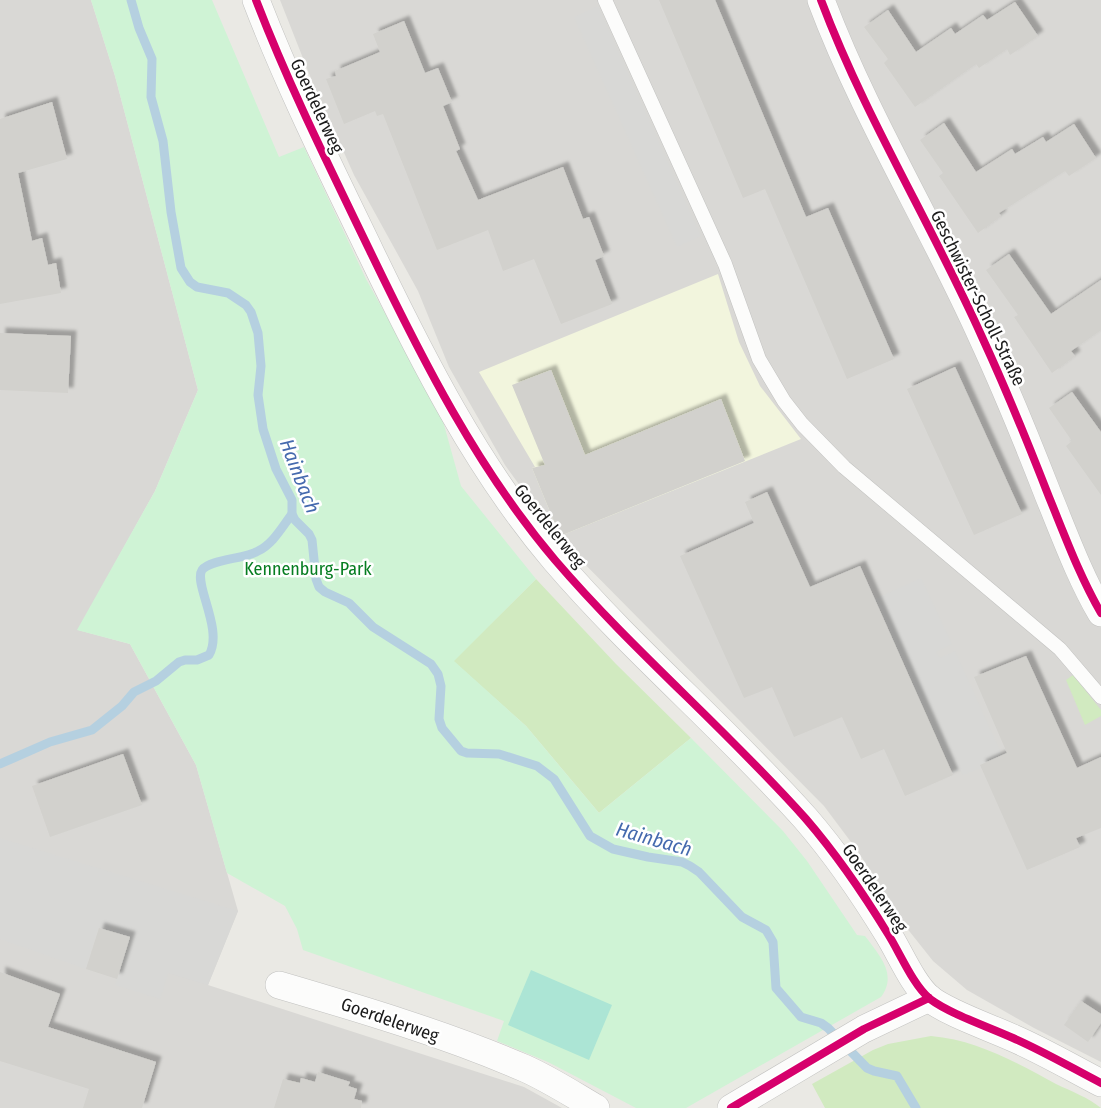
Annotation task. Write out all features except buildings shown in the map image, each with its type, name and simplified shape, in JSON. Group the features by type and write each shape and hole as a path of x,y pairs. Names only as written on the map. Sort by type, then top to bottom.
{"street":[{"name":"Goerdelerweg","path":"256,0 279,59 390,293 438,385 487,469 517,512 556,561 642,653 764,775 832,850 861,890 916,981 929,998 947,1009 1019,1040 1101,1083"},
{"name":"Geschwister-Scholl-Straße","path":"821,0 856,86 982,335 1014,407 1070,547 1101,613"},
{"name":"Goerdelerweg","path":"279,985 390,1020 513,1064 545,1078 596,1108"},
{"path":"731,1108 864,1029 929,998"}],"lane":[{"path":"605,0 725,264 759,359 784,401 802,424 844,467 1060,649 1101,697"}],"shaded area":[{"path":"0,0 91,0 115,76 198,390 155,491 78,630 130,644 196,765 238,911 208,985 524,1087 562,1108 0,1108"},
{"path":"280,0 1101,0 1101,1062 967,990 933,961 906,927 857,850 824,806 559,538 505,465 449,367 418,291 354,175 312,81"},
{"path":"598,6 701,236 677,247 574,17"},
{"path":"718,274 739,342 760,386 801,439 560,536 532,468 535,467 479,372"},
{"path":"921,578 952,644 936,652 940,658 955,651 1002,755 980,765 981,768 963,775 960,770 953,773 875,599"},
{"path":"0,838 238,911 208,985 168,973 160,999 115,985 130,937 99,928 86,969 0,939"}],"green space":[{"name":"Kennenburg-Park","path":"91,0 212,0 279,157 304,147 366,279 441,414 461,486 536,579 454,661 526,726 599,813 691,738 783,831 807,861 857,935 865,936 876,950 885,965 888,980 881,997 686,1108 636,1108 548,1062 497,1041 504,1021 303,950 297,929 285,906 227,873 196,765 130,644 77,630 155,491 198,390 115,76"},
{"path":"536,579 616,664 691,738 599,813 526,726 453,661"},
{"path":"1073,675 1101,710 1101,716 1085,725 1066,680"},
{"path":"531,970 612,1005 589,1060 508,1025"},
{"path":"931,1036 964,1042 995,1053 1101,1108 825,1108 812,1084 873,1050 888,1044"}],"waterway":[{"name":"Hainbach","path":"131,0 139,28 152,59 151,97 163,141 171,212 181,268 190,282 197,287 228,293 246,305 251,312 258,333 261,366 258,395 263,429 276,469 292,500 292,514 312,540 319,587 349,603 373,627 431,664 438,674 441,686 439,719 442,728 461,751 499,754 537,766 554,779 590,836 613,849 682,862 690,866 699,872 742,917 766,930 773,942 776,988 801,1017 821,1023 828,1028 867,1068 897,1076 916,1108"},
{"path":"0,764 50,742 92,730 122,706 134,692 156,681 179,662 197,660 209,655 213,645 213,633 201,585 202,570 206,566 252,554 263,548 277,535 292,514"}],"cycle path":[{"path":"256,0 310,127 410,332 476,450 527,525 585,594 744,753 806,819 859,889 912,977 930,999 959,1015 1035,1048 1101,1083"},
{"path":"821,0 838,43 878,128 982,337 1017,416 1073,556 1101,613"},
{"path":"731,1108 864,1029 929,998"}]}
